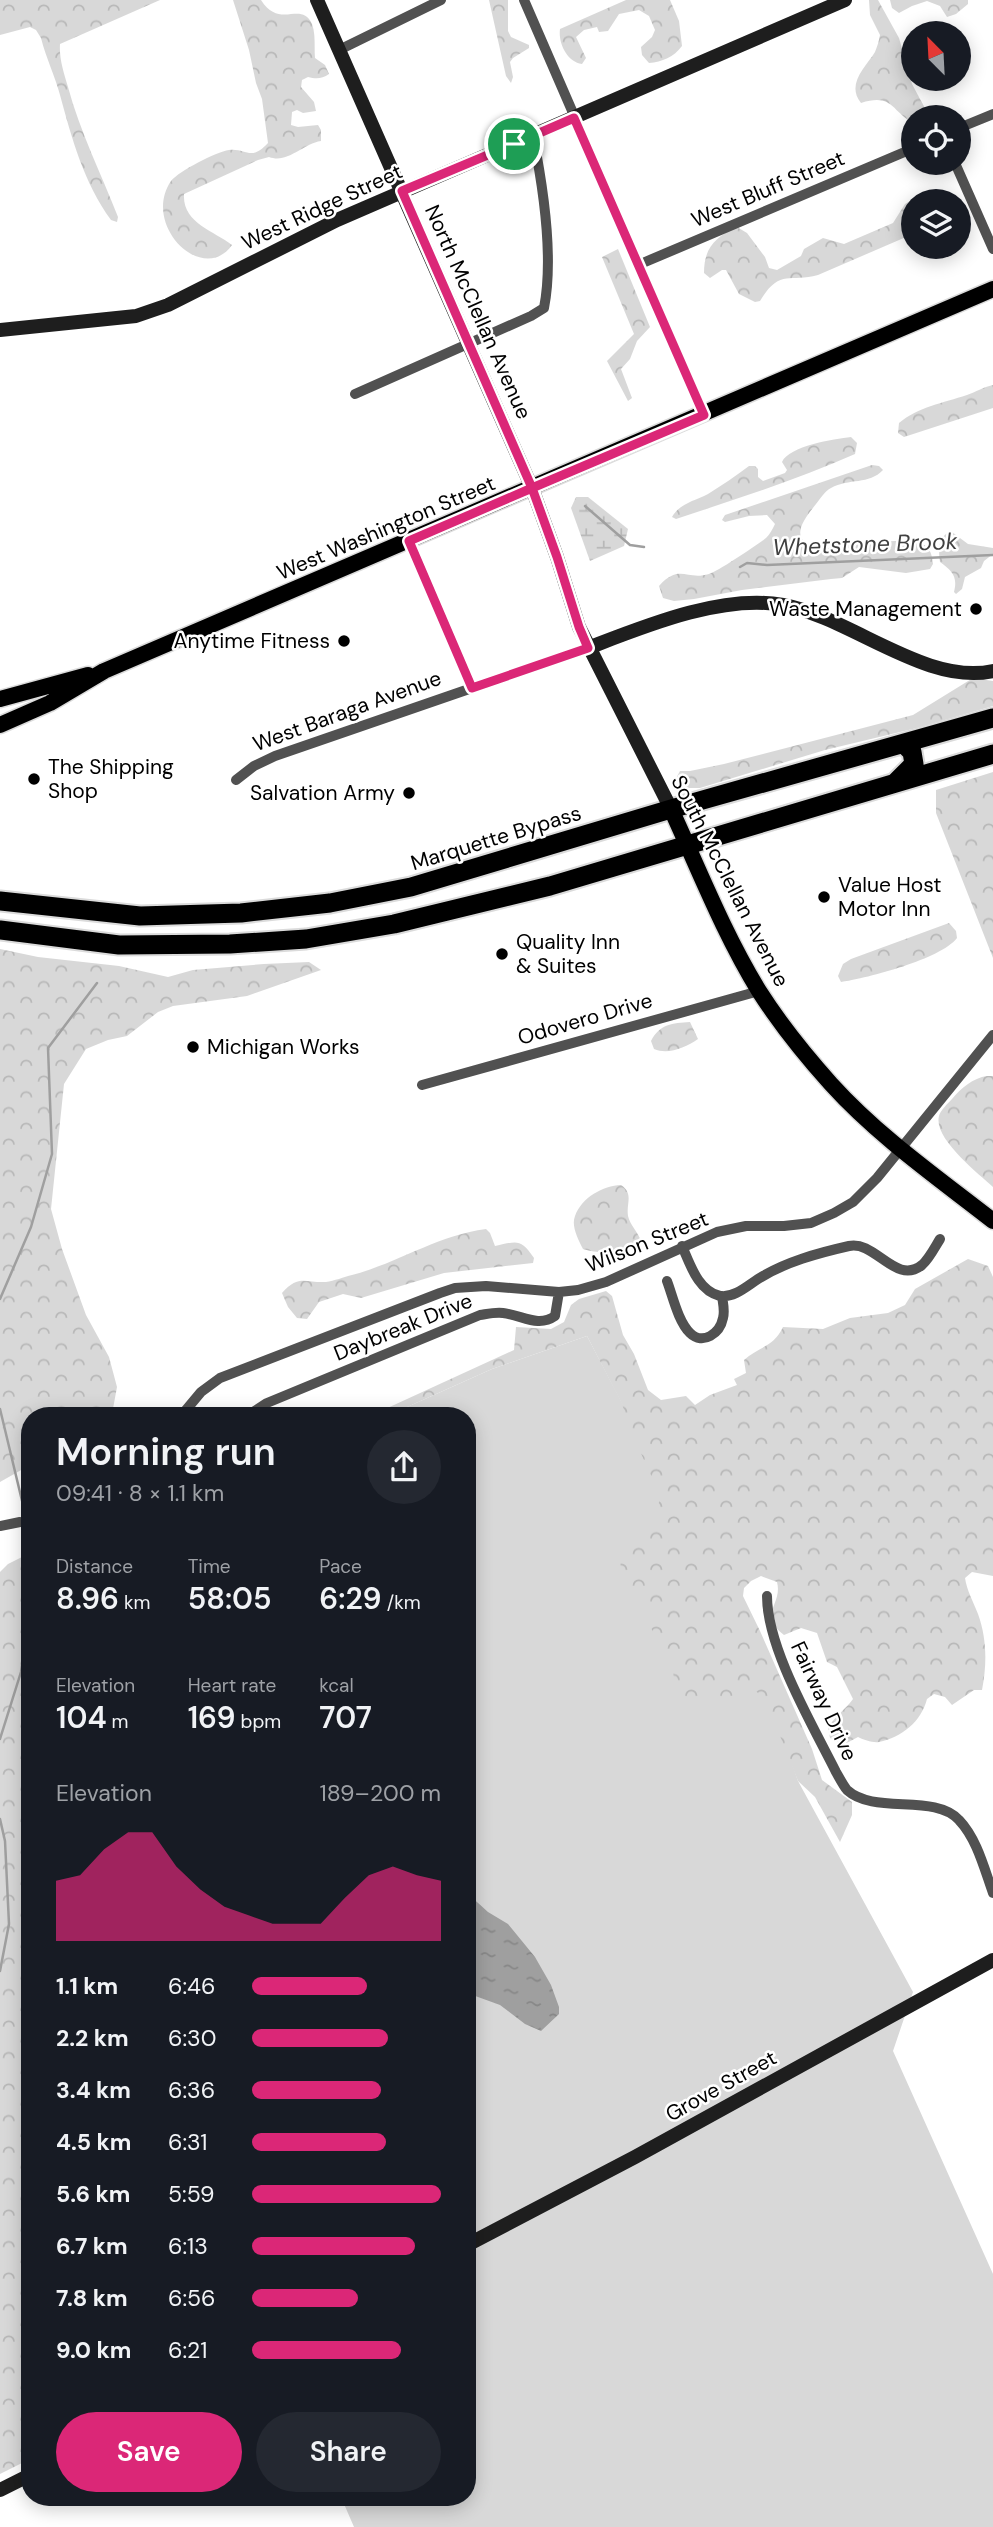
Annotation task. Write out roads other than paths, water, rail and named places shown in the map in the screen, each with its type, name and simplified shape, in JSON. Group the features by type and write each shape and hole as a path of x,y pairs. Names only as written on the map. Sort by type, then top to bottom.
{"highway":[{"name":"Marquette Bypass","path":"0,901 140,916 242,913 330,902 411,887 671,809 993,719"},
{"path":"894,783 914,764 912,752 904,744"},
{"path":"0,930 119,945 230,944 306,939 394,924 550,886 993,754"},
{"path":"465,907 459,899 457,886 480,866"}],"main road":[{"name":"North McClellan Avenue","path":"317,0 532,488"},
{"name":"West Ridge Street","path":"0,330 136,316 182,298 337,220 402,191 845,0"},
{"name":"West Washington Street","path":"0,699 104,671 993,289"},
{"name":"South McClellan Avenue","path":"532,488 588,648 671,809 727,932 760,991 795,1041 831,1085 901,1148 993,1221"},
{"name":"West Baraga Avenue","path":"588,648 711,608 772,603 810,612 947,671 974,674 993,671"},
{"name":"West Washington Street","path":"0,725 69,693 104,671"},
{"name":"Grove Street","path":"476,2240 635,2157 993,1960"},
{"path":"0,2490 21,2480"}],"street":[{"path":"339,50 442,0"},
{"path":"524,0 704,415"},
{"path":"971,123 993,114"},
{"path":"355,394 544,308 548,287 543,197 533,136"},
{"name":"West Bluff Street","path":"638,265 901,154"},
{"path":"960,175 993,249"},
{"path":"409,541 472,688"},
{"name":"West Baraga Avenue","path":"236,780 254,766 275,756 588,648"},
{"name":"Odovero Drive","path":"422,1085 760,991"},
{"name":"Wilson Street","path":"188,1407 201,1392 220,1378 455,1288 486,1286 559,1292 578,1290 606,1282 717,1232 746,1226 811,1223 834,1213 853,1202 877,1178 993,1035"},
{"path":"682,1246 701,1284 722,1296 745,1289 773,1271 817,1253 854,1245 864,1246 894,1267 914,1270 923,1264 940,1239"},
{"path":"667,1281 686,1327 693,1336 700,1339 709,1337 722,1323 722,1296"},
{"name":"Daybreak Drive","path":"261,1407 480,1315 503,1312 547,1321 555,1316 559,1292"},
{"path":"0,1526 20,1521"},
{"name":"Fairway Drive","path":"767,1596 767,1616 777,1649 836,1772 848,1791 874,1802 942,1808 958,1818 972,1838 993,1893"}],"water":[{"path":"476,1901 508,1924 535,1957 551,1985 559,2014 541,2031 525,2024 500,2005 476,1996"}],"waterway":[{"name":"Whetstone Brook","path":"585,506 630,545 644,547"},
{"name":"Whetstone Brook","path":"740,567 747,563 767,565 993,555"},
{"name":"Whetstone Brook","path":"0,1299 31,1227 52,1154 48,1048 97,983"},
{"name":"Whetstone Brook","path":"0,1409 21,1496"},
{"name":"Whetstone Brook","path":"0,1739 21,1672"},
{"name":"Whetstone Brook","path":"0,1819 5,1841 9,1924 0,1971"}],"place":[{"name":"Waste Management","path":"976,609"},
{"name":"Anytime Fitness","path":"344,641"},
{"name":"The Shipping Shop","path":"34,779"},
{"name":"Salvation Army","path":"409,793"},
{"name":"Value Host Motor Inn","path":"824,897"},
{"name":"Quality Inn & Suites","path":"502,954"},
{"name":"Michigan Works","path":"193,1047"}]}
